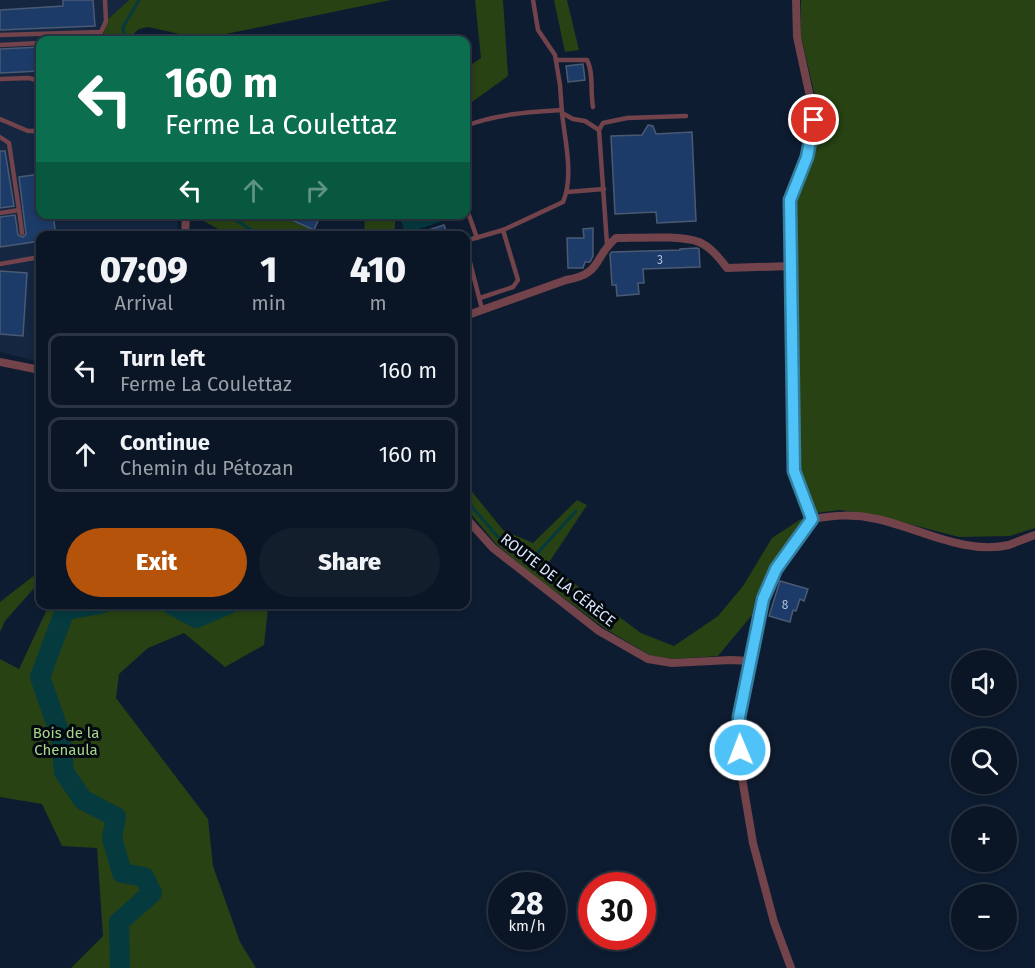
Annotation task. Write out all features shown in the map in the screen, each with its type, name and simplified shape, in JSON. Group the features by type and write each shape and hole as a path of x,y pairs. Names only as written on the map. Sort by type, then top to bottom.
{"street":[{"path":"796,0 796,37 814,120 807,157 790,200 794,471 812,519"},
{"path":"470,314 566,280 582,278 596,266 607,246 616,238 675,239 699,242 728,268 791,266"},
{"path":"0,362 36,369"},
{"path":"791,968 774,922 753,843 740,766 739,717 763,599 776,569 812,519 840,514 876,519 957,543 978,546 1008,545 1035,535"},
{"name":"ROUTE DE LA CÉRÈCE","path":"470,523 493,548 599,631 648,659 672,663 750,661"}],"lane":[{"path":"0,36 101,32 106,21 105,0"},
{"path":"470,240 503,231 563,202 567,192 568,180 556,60 551,48 545,43 538,30 533,0"},
{"path":"0,45 36,44"},
{"path":"556,60 587,60 591,75 590,92 593,107"},
{"path":"0,79 36,80"},
{"path":"470,124 510,113 562,111 573,119 585,121 599,130"},
{"path":"607,246 599,130 603,123 627,118 686,116"},
{"path":"0,119 28,131 36,131"},
{"path":"0,136 9,143 22,232"},
{"path":"567,192 604,189"},
{"path":"0,213 19,210"},
{"path":"470,218 477,238"},
{"path":"480,298 513,286 518,280 503,231"},
{"path":"0,264 36,258"},
{"path":"470,261 482,309"}],"shaded area":[{"path":"0,0 129,0 107,20 103,36 36,36 36,219 178,219 177,231 36,231 36,361 0,352"},
{"path":"400,219 448,219 413,231 405,231"}],"green space":[{"path":"129,0 391,0 217,36 188,36 148,27 139,29 131,36 103,36 107,20"},
{"path":"475,0 503,0 508,76 470,103 470,66 481,58"},
{"path":"554,0 567,0 579,50 565,52"},
{"path":"801,0 1035,0 1035,528 1010,536 959,537 875,515 840,510 815,513 799,471 797,200 813,159 821,122 801,36"},
{"path":"200,219 286,219 315,231 222,231"},
{"path":"365,219 396,219 394,231 364,231"},
{"path":"470,489 503,530 533,543 577,500 587,505 548,564 641,633 674,646 718,616 743,586 772,538 801,519 804,524 771,567 755,598 752,615 718,656 674,659 651,656 604,628 497,545 470,513"},
{"path":"36,574 36,588 5,621 0,632 0,602"},
{"name":"Bois de la Chenaula","path":"47,609 268,609 264,645 225,667 184,633 148,648 119,674 116,698 208,819 213,866 240,942 256,968 71,968 103,936 97,848 62,846 42,804 0,797 0,659 19,669"}],"building":[{"path":"63,0 93,0 95,26 0,30 0,10 63,6"},
{"path":"36,47 36,71 0,73 0,49"},
{"path":"583,64 585,80 568,82 566,66"},
{"path":"648,125 653,126 656,134 692,132 696,221 657,223 656,212 615,214 611,136 642,135"},
{"path":"0,151 5,151 14,206 0,208"},
{"path":"36,175 36,219 54,219 55,231 36,231 36,242 0,247 0,217 15,215 18,235 23,237 26,234 19,177"},
{"path":"289,219 319,219 314,230"},
{"path":"444,225 446,231 425,231"},
{"path":"593,228 593,256 590,262 585,262 583,268 568,268 567,238 584,238 583,229"},
{"path":"699,249 700,267 643,269 644,283 638,283 639,294 617,296 616,285 612,285 610,254 612,252"},
{"path":"0,271 27,273 23,336 0,334"},
{"path":"780,581 808,589 804,601 800,599 796,611 793,610 790,622 769,616"}],"waterway":[{"path":"124,36 123,27 139,0"},
{"path":"234,219 253,231"},
{"path":"470,505 498,537 532,559 576,511"},
{"path":"71,609 65,610 40,677 61,737 64,772 83,800 116,817 112,838 122,873 144,877 152,893 119,922 120,968"},
{"path":"179,609 196,618 217,609"}],"route":[{"path":"740,750 739,717 763,599 776,569 812,519 794,471 790,200 807,157 814,120"}]}
